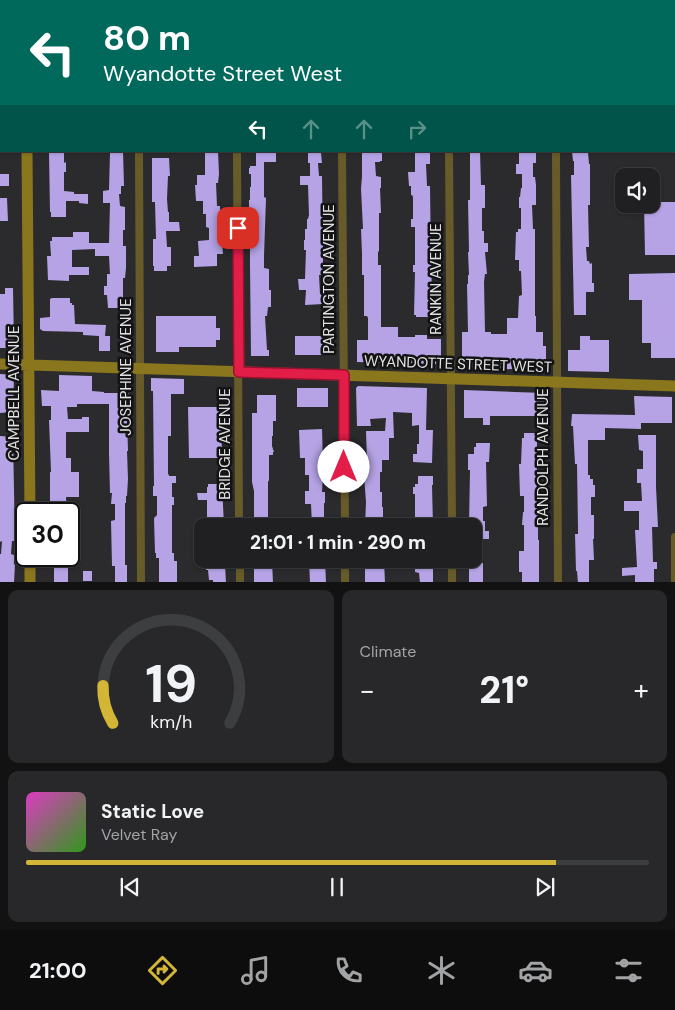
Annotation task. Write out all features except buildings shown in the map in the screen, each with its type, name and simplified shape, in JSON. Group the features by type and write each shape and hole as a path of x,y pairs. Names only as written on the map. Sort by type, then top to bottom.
{"main road":[{"name":"CAMPBELL AVENUE","path":"27,152 30,502"},
{"name":"WYANDOTTE STREET WEST","path":"0,364 675,386"},
{"path":"30,567 30,582"}],"street":[{"name":"JOSEPHINE AVENUE","path":"139,152 141,582"},
{"name":"BRIDGE AVENUE","path":"237,152 239,518"},
{"name":"PARTINGTON AVENUE","path":"342,152 345,518"},
{"name":"RANKIN AVENUE","path":"449,152 452,518"},
{"name":"RANDOLPH AVENUE","path":"556,152 558,582"},
{"path":"675,537 675,582"},
{"path":"240,568 240,582"},
{"path":"345,568 345,582"},
{"path":"452,568 452,582"}],"route":[{"path":"238,228 239,372 344,375 344,467"}]}
